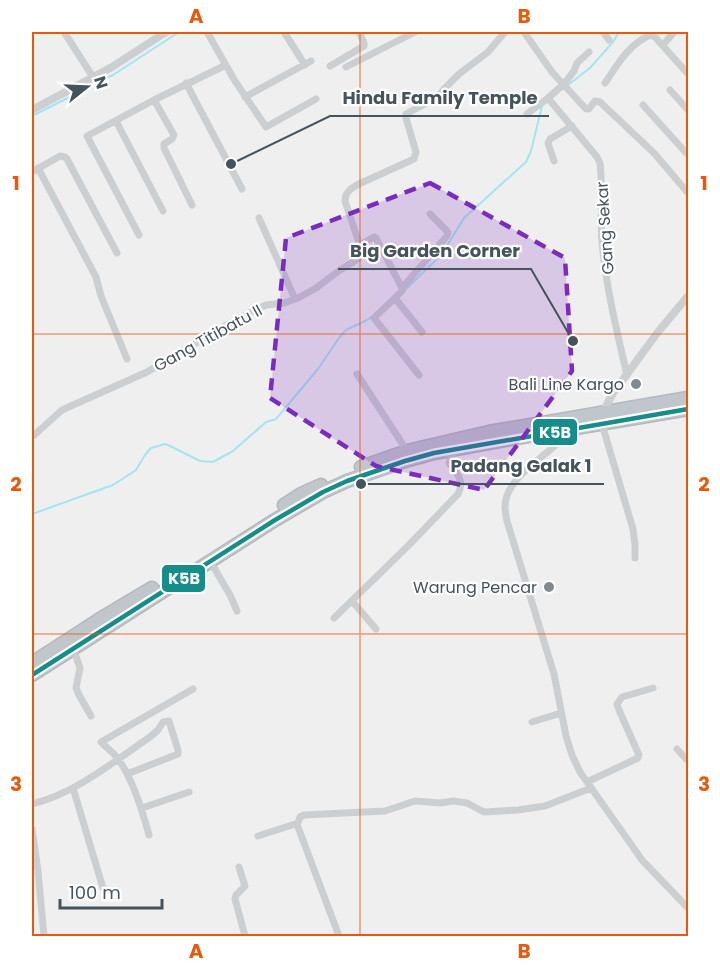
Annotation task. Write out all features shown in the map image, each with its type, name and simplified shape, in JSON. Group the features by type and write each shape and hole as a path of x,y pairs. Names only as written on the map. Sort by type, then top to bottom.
{"highway":[{"path":"603,418 688,398"},
{"path":"32,675 301,495 343,474 407,451 489,432 688,409"},
{"path":"32,663 100,618 202,563 323,492 347,481 434,453 570,423"}],"street":[{"path":"64,32 93,77"},
{"path":"32,110 127,58 166,32"},
{"path":"207,32 245,98 266,127 316,99"},
{"path":"245,98 308,63 284,32"},
{"path":"330,66 364,44 360,32"},
{"path":"346,67 415,32"},
{"path":"402,288 376,238 360,245 345,201 346,195 361,183 414,159 416,152 406,114 438,97 459,74 488,52 505,32"},
{"path":"524,32 552,72 586,109 589,109 595,101 600,102 654,153 688,193"},
{"path":"603,32 609,40"},
{"path":"663,45 674,32"},
{"path":"605,83 635,43 651,35 663,45 688,74"},
{"path":"527,114 565,86 577,63 589,52"},
{"path":"139,235 87,136 186,83 226,65"},
{"path":"186,83 242,189"},
{"path":"670,90 688,110"},
{"name":"Gang Sekar","path":"549,99 597,156 600,163 603,245 608,284 627,375"},
{"path":"154,100 174,135 164,144 164,148 192,205"},
{"path":"643,105 688,155"},
{"path":"116,121 163,211"},
{"path":"554,161 548,142 572,126"},
{"path":"117,254 67,159 60,156 35,170 96,277 101,296 127,359"},
{"path":"418,375 374,318 402,291 402,288 447,236 446,230 430,214"},
{"path":"259,218 295,299"},
{"name":"Gang Titibatu II","path":"32,437 62,410 147,372 253,311 266,305 285,303 316,288 358,259 361,253 360,245"},
{"path":"635,558 633,530 604,431 603,418 614,393 658,332 688,296"},
{"path":"395,298 422,332"},
{"path":"357,374 407,451"},
{"path":"570,423 566,437 517,479 508,494 505,508 507,521 554,674 572,755 580,772 642,860 688,908"},
{"path":"449,463 455,449"},
{"path":"334,618 458,494 462,486 460,478 449,463 434,453"},
{"path":"202,563 230,595 237,611"},
{"path":"352,601 376,628"},
{"path":"73,648 80,668 76,688 91,716"},
{"path":"339,936 297,825 300,817 385,811 415,801 467,803 484,812 545,806 638,758 639,755 617,704 622,697 653,688"},
{"path":"148,835 142,808 127,774 118,759 101,742 193,689"},
{"path":"532,722 561,713"},
{"path":"32,804 63,794 73,788 150,737 163,722 169,721 178,754 127,774"},
{"path":"677,750 688,761"},
{"path":"73,788 103,888"},
{"path":"142,808 189,792"},
{"path":"258,836 297,825"},
{"path":"32,829 44,936"},
{"path":"239,867 245,886 236,895 236,899 245,936"}],"highlighted area":[{"path":"430,183 565,258 572,371 484,490 376,466 270,398 286,238"}],"waterway":[{"path":"32,116 113,75 179,32"},
{"path":"568,85 590,68 619,32"},
{"path":"404,291 442,254 464,218 526,162 542,106"},
{"path":"32,514 113,485 136,470 151,448 165,444 200,461 213,462 233,451 266,422 276,419 318,369 346,330 374,315"}],"transit line":[{"name":"K5B","path":"32,675 275,520 347,481 434,453 688,409"}],"place":[{"name":"Hindu Family Temple","path":"231,164"},
{"name":"Big Garden Corner","path":"573,341"},
{"name":"Bali Line Kargo","path":"636,384"},
{"name":"Padang Galak 1","path":"361,484"},
{"name":"Warung Pencar","path":"549,587"}]}
